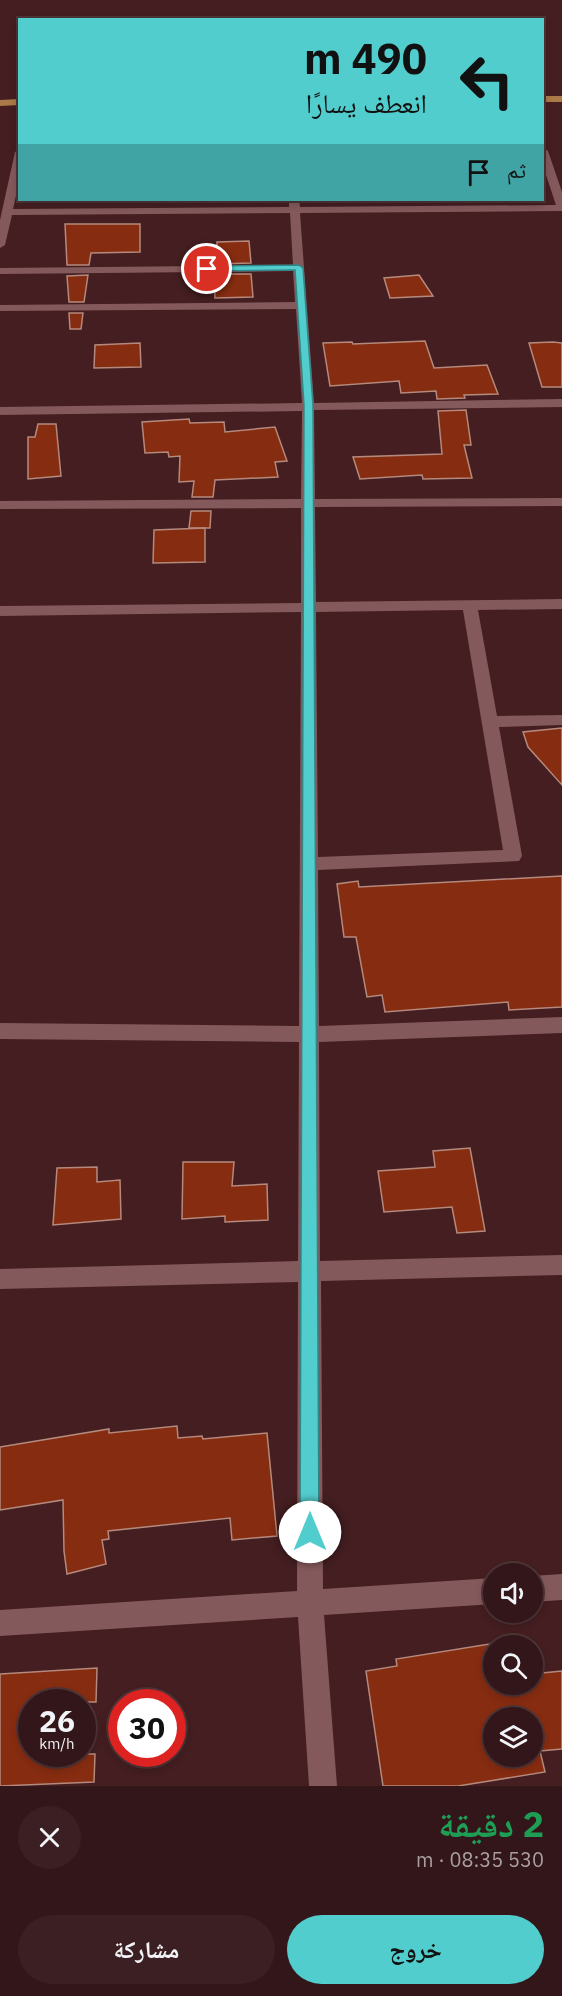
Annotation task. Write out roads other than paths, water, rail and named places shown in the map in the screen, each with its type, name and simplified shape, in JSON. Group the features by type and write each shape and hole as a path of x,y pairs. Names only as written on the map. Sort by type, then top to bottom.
{"main road":[{"path":"544,99 562,99"},
{"path":"0,103 18,102"}],"street":[{"path":"7,212 295,204 562,208 544,154"},
{"path":"0,245 18,158"},
{"path":"295,204 308,405 310,1603 323,1786"},
{"path":"0,271 299,268"},
{"path":"0,308 302,305"},
{"path":"0,411 562,402"},
{"path":"0,505 562,502"},
{"path":"0,611 562,604"},
{"path":"309,864 513,856 470,605"},
{"path":"490,722 562,720"},
{"path":"0,1031 309,1034 562,1025"},
{"path":"0,1279 562,1265"},
{"path":"543,1588 562,1587"},
{"path":"0,1623 483,1592"}]}
